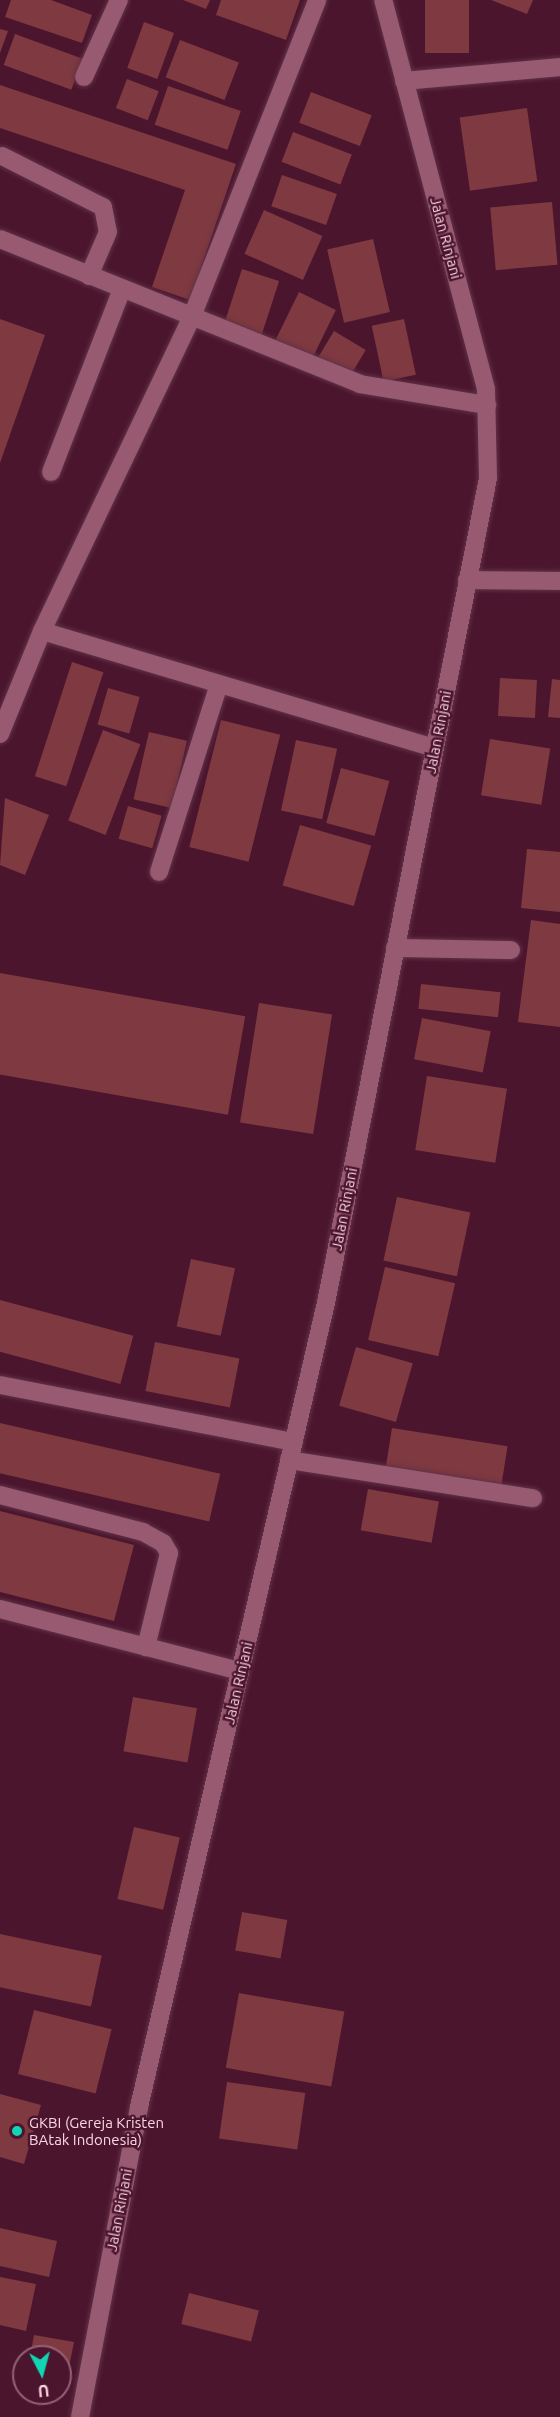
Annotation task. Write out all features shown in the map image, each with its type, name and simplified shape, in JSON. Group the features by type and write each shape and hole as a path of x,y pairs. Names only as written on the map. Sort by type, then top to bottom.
{"street":[{"path":"84,77 119,0"},
{"path":"0,734 42,631 191,319 317,0"},
{"name":"Jalan Rinjani","path":"80,2417 139,2107 294,1442 488,478 487,405 383,0"},
{"path":"404,81 560,67"},
{"path":"3,156 103,207 108,232 89,276"},
{"path":"0,239 191,319 360,384 487,405"},
{"path":"51,472 122,290"},
{"path":"467,580 560,581"},
{"path":"42,631 435,748"},
{"path":"159,872 219,684"},
{"path":"395,948 512,950"},
{"path":"0,1385 294,1442"},
{"path":"289,1460 534,1498"},
{"path":"0,1495 142,1532 163,1543 170,1553 146,1647"},
{"path":"0,1609 240,1671"}],"building":[{"path":"11,0 51,0 92,15 82,43 5,17"},
{"path":"183,0 210,0 206,9"},
{"path":"221,0 300,0 286,40 216,15"},
{"path":"425,0 469,0 469,53 425,53"},
{"path":"491,0 533,0 527,14"},
{"path":"144,22 174,33 157,79 127,68"},
{"path":"0,29 8,31 0,53"},
{"path":"15,34 83,59 71,90 4,65"},
{"path":"180,40 239,63 224,100 166,77"},
{"path":"127,79 159,91 148,120 116,108"},
{"path":"0,85 236,164 190,300 152,287 185,190 0,128"},
{"path":"168,86 241,111 227,150 155,125"},
{"path":"311,92 372,115 360,146 299,123"},
{"path":"527,108 537,181 470,191 460,117"},
{"path":"293,132 352,155 340,184 282,162"},
{"path":"282,175 337,194 326,225 271,206"},
{"path":"552,202 557,265 496,270 490,207"},
{"path":"264,210 322,236 303,280 244,254"},
{"path":"373,239 390,312 344,323 327,250"},
{"path":"242,269 279,281 261,337 224,325"},
{"path":"299,292 336,310 312,359 275,341"},
{"path":"0,319 45,335 0,463"},
{"path":"404,319 416,375 384,382 372,326"},
{"path":"334,331 366,350 350,376 319,357"},
{"path":"72,662 103,672 66,786 35,776"},
{"path":"500,678 537,680 535,718 498,716"},
{"path":"552,679 560,680 560,718 548,717"},
{"path":"108,688 140,697 129,734 98,725"},
{"path":"221,720 280,735 248,862 189,847"},
{"path":"103,730 140,744 106,835 68,821"},
{"path":"149,732 187,741 171,808 133,799"},
{"path":"490,739 550,749 541,805 481,795"},
{"path":"296,740 337,749 322,819 281,810"},
{"path":"341,768 389,781 375,836 326,823"},
{"path":"5,798 49,815 25,875 0,865"},
{"path":"128,806 162,816 152,848 119,839"},
{"path":"300,825 371,845 354,906 283,886"},
{"path":"527,849 560,852 560,912 521,908"},
{"path":"531,920 560,924 560,1027 518,1022"},
{"path":"0,973 245,1016 228,1115 0,1075"},
{"path":"421,984 501,992 498,1017 418,1009"},
{"path":"259,1003 332,1015 313,1134 240,1123"},
{"path":"422,1018 491,1031 483,1073 414,1059"},
{"path":"427,1076 507,1089 495,1163 415,1150"},
{"path":"397,1197 470,1213 457,1276 383,1261"},
{"path":"191,1259 235,1268 221,1336 177,1326"},
{"path":"385,1267 455,1283 438,1356 368,1340"},
{"path":"0,1300 133,1336 120,1384 0,1352"},
{"path":"155,1342 239,1358 230,1407 145,1391"},
{"path":"356,1347 413,1363 396,1422 339,1406"},
{"path":"0,1423 220,1474 209,1522 0,1473"},
{"path":"392,1428 508,1446 501,1485 386,1467"},
{"path":"368,1489 439,1502 432,1543 361,1530"},
{"path":"0,1511 134,1545 114,1621 0,1592"},
{"path":"133,1697 197,1708 187,1762 123,1751"},
{"path":"134,1827 180,1838 163,1910 117,1899"},
{"path":"242,1912 287,1920 281,1958 235,1950"},
{"path":"0,1934 102,1956 91,2006 0,1987"},
{"path":"239,1993 344,2012 331,2086 226,2068"},
{"path":"34,2010 112,2029 96,2093 18,2074"},
{"path":"227,2082 305,2093 297,2149 219,2138"},
{"name":"GKBI (Gereja Kristen BAtak Indonesia)","path":"0,2094 41,2105 24,2164 0,2157"},
{"path":"0,2228 57,2241 49,2277 0,2266"},
{"path":"0,2277 36,2284 26,2331 0,2325"},
{"path":"189,2293 259,2310 251,2341 181,2324"},
{"path":"34,2335 74,2342 72,2352 72,2345 32,2345"}],"place":[{"name":"GKBI (Gereja Kristen BAtak Indonesia)","path":"17,2131"}]}
